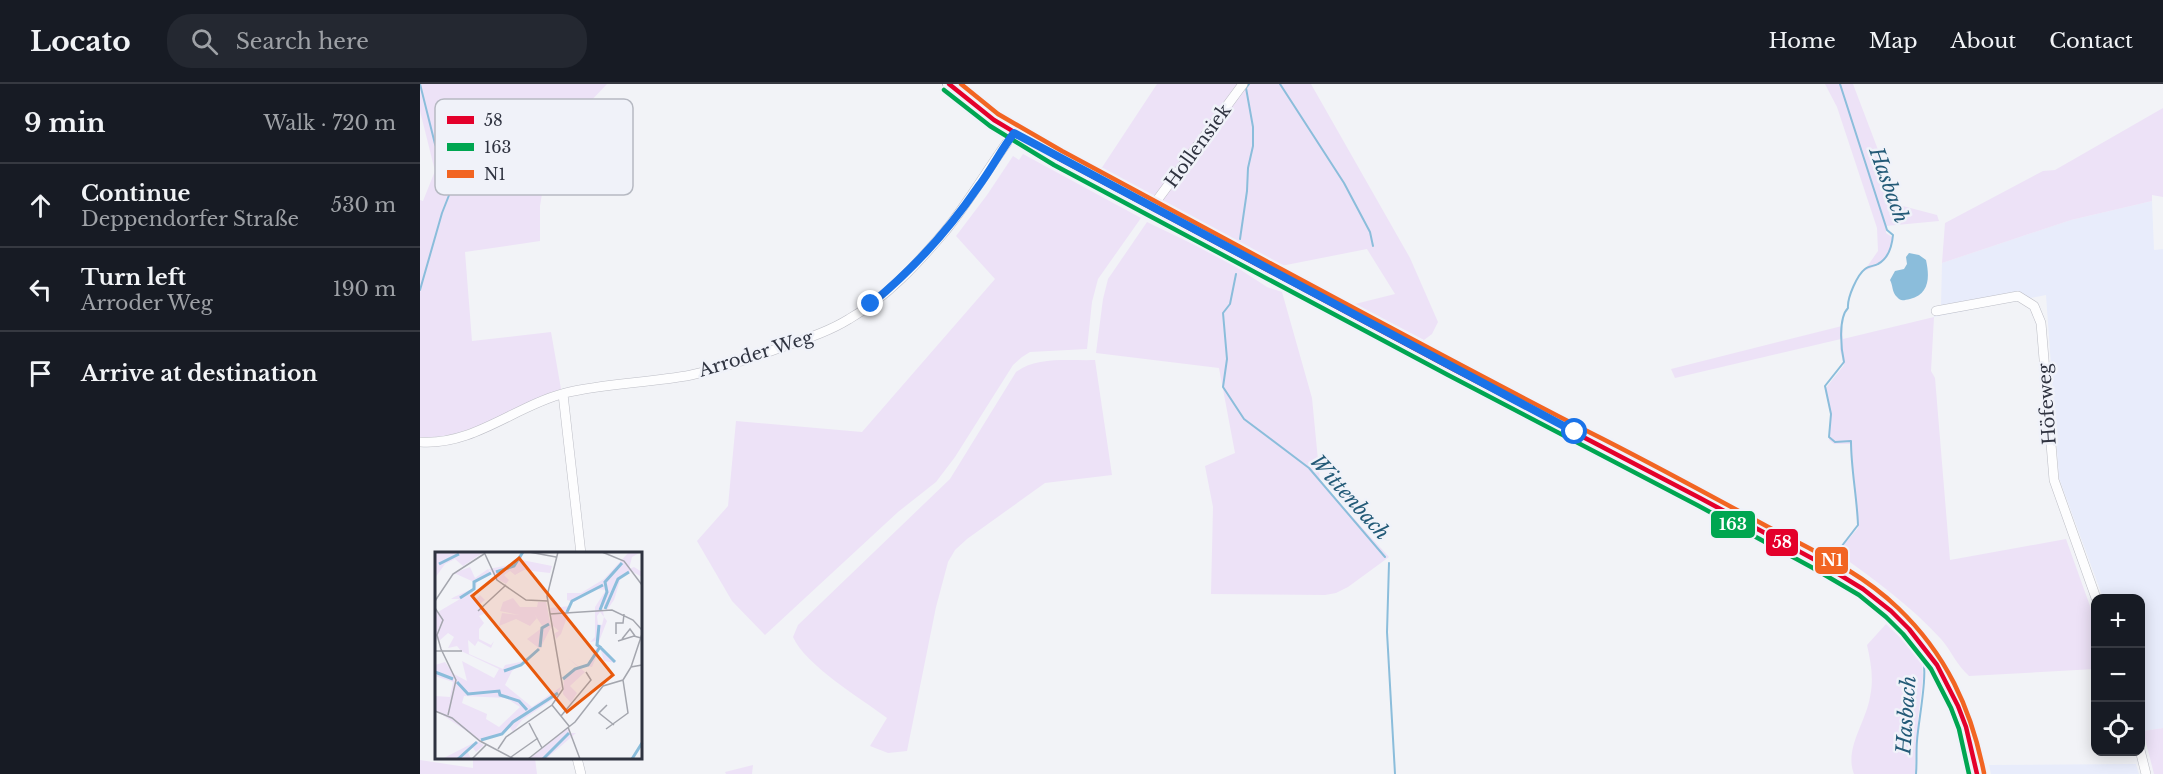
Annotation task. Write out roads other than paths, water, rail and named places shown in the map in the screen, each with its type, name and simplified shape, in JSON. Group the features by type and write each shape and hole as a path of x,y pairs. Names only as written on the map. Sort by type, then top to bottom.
{"street":[{"path":"949,84 971,103 1014,133 1832,569 1888,609 1922,644 1959,703 1977,774"},
{"name":"Hollensiek","path":"1152,207 1243,84"},
{"name":"Arroder Weg","path":"420,442 434,443 454,440 472,434 536,403 586,388 688,375 732,365 822,333 850,319 891,288 946,230 1014,133"},
{"name":"Höfeweg","path":"1936,311 2018,296 2034,306 2041,323 2054,480 2095,594"},
{"path":"563,394 581,552"},
{"path":"2142,756 2146,774"},
{"path":"577,759 581,774"}],"water":[{"path":"1909,253 1919,255 1926,260 1928,279 1924,289 1916,297 1901,300 1894,293 1890,280 1895,271 1904,269"}],"waterway":[{"path":"420,84 435,144"},
{"name":"Wittenbach","path":"1240,239 1248,168 1253,146 1253,127 1246,88 1249,84"},
{"name":"Wittenbach","path":"1280,84 1344,183 1370,232 1373,246"},
{"name":"Hasbach","path":"1832,563 1838,551 1858,525 1851,441 1835,442 1829,437 1831,414 1825,386 1844,362 1841,342 1842,326 1853,287 1865,269 1878,264 1885,258 1891,247 1893,235 1887,230 1840,84"},
{"path":"420,290 449,195"},
{"name":"Wittenbach","path":"1236,274 1230,304 1223,313 1227,359 1223,387 1244,419 1309,468 1385,557"},
{"name":"Wittenbach","path":"1389,563 1387,632 1395,774"},
{"name":"Hasbach","path":"1856,591 1917,648 1922,656 1924,685 1917,741 1916,774"}]}
